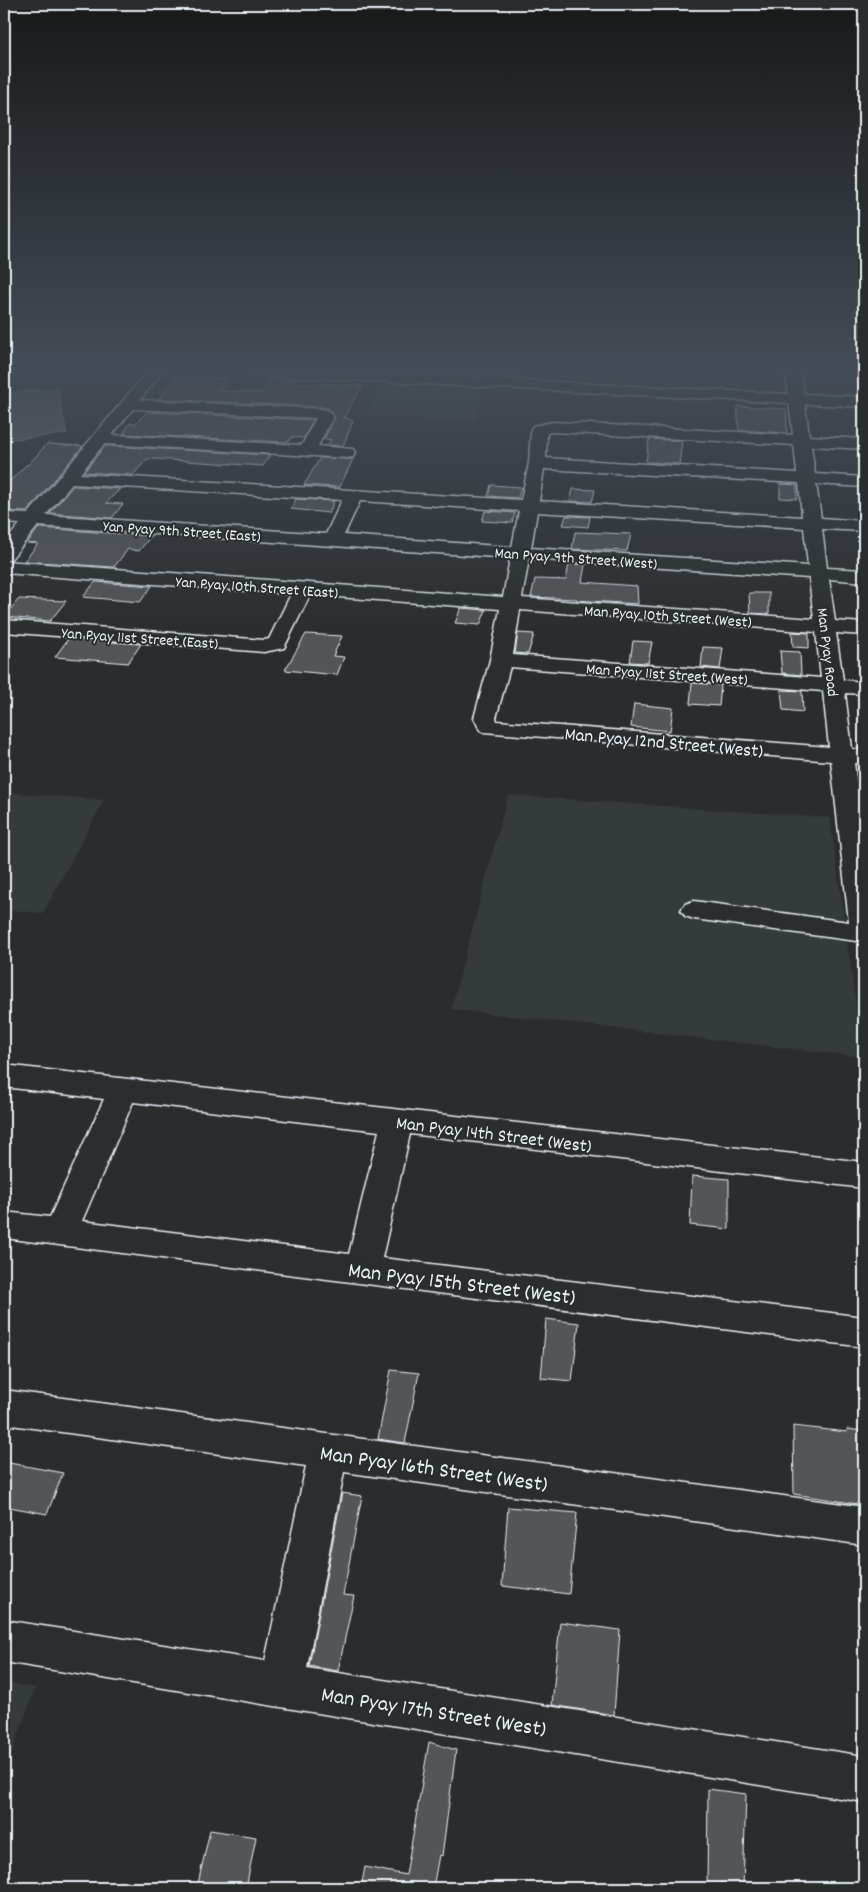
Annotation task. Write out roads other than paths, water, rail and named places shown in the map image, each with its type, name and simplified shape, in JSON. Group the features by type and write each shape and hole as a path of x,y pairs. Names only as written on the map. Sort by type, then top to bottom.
{"street":[{"path":"4,555 82,459"},
{"path":"501,660 537,459"},
{"name":"Man Pyay Road","path":"804,459 833,686 853,756 864,933"},
{"path":"537,463 864,482"},
{"path":"66,478 864,526"},
{"path":"333,540 353,496"},
{"name":"Yan Pyay 9th Street (East)","path":"4,518 333,540"},
{"name":"Man Pyay 9th Street (West)","path":"333,540 864,576"},
{"name":"Yan Pyay 10th Street (East)","path":"4,567 511,604"},
{"name":"Yan Pyay 11st Street (East)","path":"4,626 264,646 277,644 303,589"},
{"name":"Man Pyay 10th Street (West)","path":"511,604 864,629"},
{"name":"Man Pyay 11st Street (West)","path":"501,660 864,688"},
{"name":"Man Pyay 12nd Street (West)","path":"501,660 485,718 492,728 853,756"},
{"path":"694,910 864,933"},
{"name":"Man Pyay 14th Street (West)","path":"4,1076 864,1175"},
{"path":"60,1232 123,1090"},
{"path":"362,1269 397,1122"},
{"name":"Man Pyay 15th Street (West)","path":"4,1225 864,1332"},
{"name":"Man Pyay 16th Street (West)","path":"4,1407 864,1526"},
{"path":"282,1685 328,1452"},
{"name":"Man Pyay 17th Street (West)","path":"4,1641 864,1779"}]}
